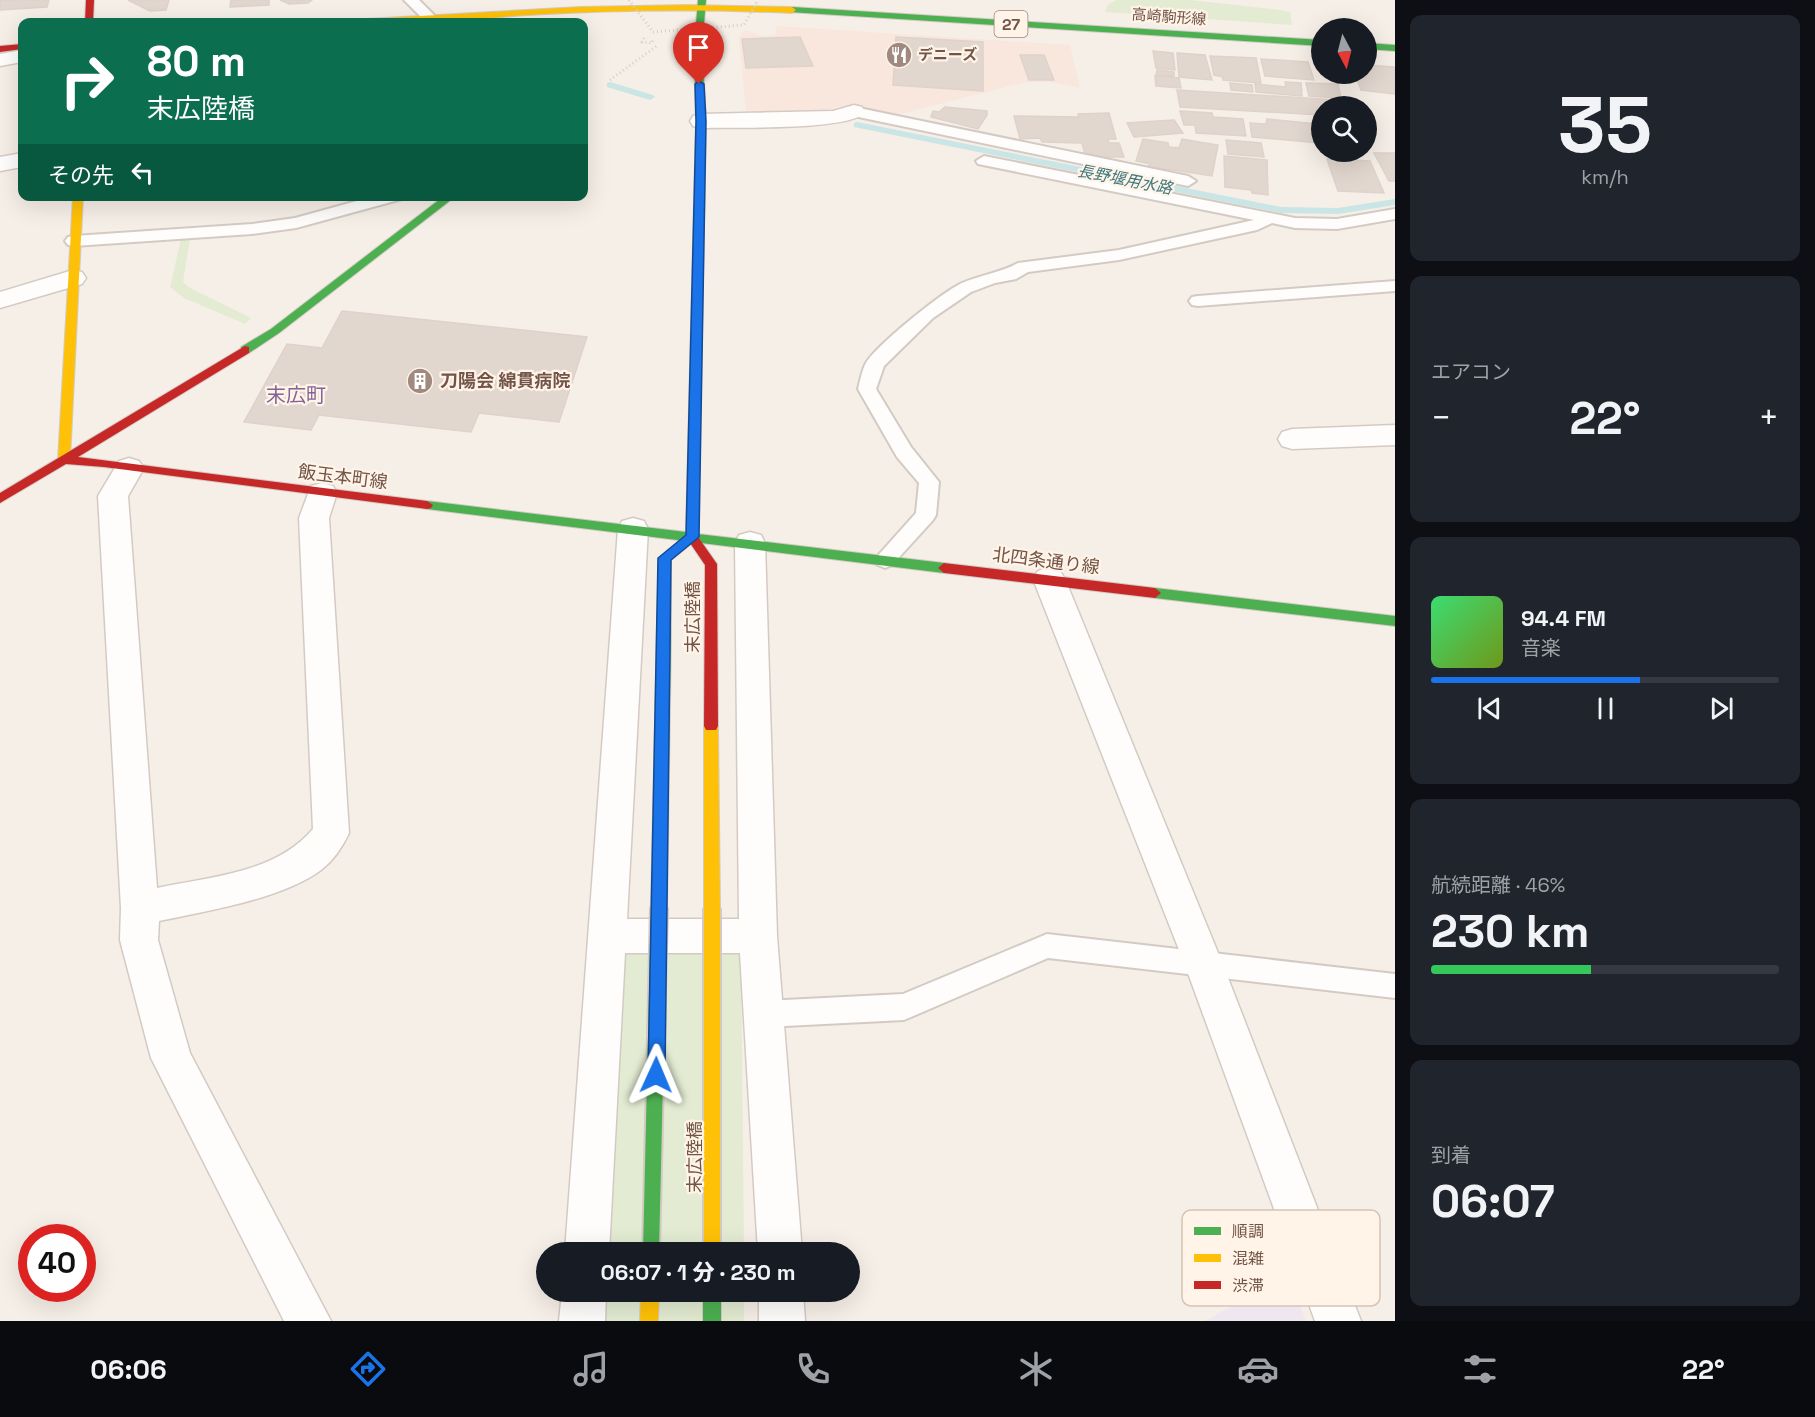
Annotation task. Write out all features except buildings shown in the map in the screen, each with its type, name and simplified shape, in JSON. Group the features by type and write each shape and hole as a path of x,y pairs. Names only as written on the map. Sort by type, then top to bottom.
{"street":[{"path":"88,18 90,0"},
{"path":"686,0 701,3 698,47 701,121 692,537"},
{"name":"高崎駒形線","path":"477,18 701,3 1311,42"},
{"path":"0,49 18,47"},
{"path":"1377,47 1395,48"},
{"path":"0,60 18,57"},
{"path":"701,121 835,118 854,112"},
{"path":"0,164 18,161"},
{"path":"64,460 78,201"},
{"path":"0,499 275,331 444,201"},
{"path":"0,300 73,278"},
{"path":"1292,439 1395,435"},
{"name":"飯玉本町線","path":"64,460 105,463 322,493 692,537"},
{"path":"129,468 113,496 140,908 139,940 171,1058 308,1321"},
{"path":"140,908 240,885 280,873 308,858 331,833 314,518 322,493"},
{"path":"588,1242 633,529"},
{"name":"北四条通り線","path":"692,537 750,543 777,549 1395,621"},
{"name":"末広陸橋","path":"651,1242 665,558 692,537 711,564 712,1242"},
{"path":"750,543 758,936 779,1242"},
{"path":"1049,579 1204,965 1296,1210"},
{"path":"607,936 758,936"},
{"path":"582,1321 583,1302"},
{"path":"649,1321 650,1302"},
{"path":"712,1302 712,1321"},
{"path":"782,1302 782,1321"},
{"path":"1332,1306 1338,1321"}],"lane":[{"path":"411,0 429,18"},
{"path":"854,112 1130,181 1268,219 1318,225 1356,222 1395,214"},
{"path":"984,160 1130,181 1188,181"},
{"path":"74,241 252,229 296,223 379,201"},
{"path":"885,560 926,515 929,482 904,452 867,389 875,364 927,314 965,288 991,278 1010,274 1024,267 1119,255 1257,225 1268,219"},
{"path":"1198,301 1395,286"},
{"path":"765,1014 904,1007 1047,946 1395,986"}],"path":[{"path":"629,0 653,32 744,25 758,0"},
{"path":"610,80 658,45"}],"shaded area":[{"path":"776,26 1070,45 1080,88 1051,82 1026,82 896,115 838,106 830,110 803,112 746,112 739,37 744,31 762,36 776,35"},
{"path":"1232,1306 1301,1306 1306,1321 1205,1321"}],"green space":[{"path":"1116,0 1190,0 1280,10 1290,12 1292,25 1105,12 1108,5"},
{"path":"190,238 183,282 190,288 251,318 245,324 184,298 170,287 181,239"},
{"path":"622,944 741,945 744,1242 607,1242"},
{"path":"605,1302 744,1302 744,1321 604,1321"}],"waterway":[{"name":"長野堰用水路","path":"610,85 650,97"},
{"name":"長野堰用水路","path":"857,125 1281,210 1338,211 1395,202"}],"traffic: fast":[{"path":"692,537 701,121 698,47 702,0"},
{"path":"792,10 1311,42"},
{"path":"1377,47 1395,48"},
{"path":"245,350 275,331 444,201"},
{"path":"427,505 944,568"},
{"path":"1155,593 1395,621"},
{"path":"659,907 664,631"},
{"path":"651,1242 659,907"},
{"path":"712,1302 712,1321"}],"traffic: slow":[{"path":"438,18 633,8 792,10"},
{"path":"64,460 78,201"},
{"path":"664,631 665,558 692,537"},
{"path":"711,726 712,908"},
{"path":"712,908 712,1242"},
{"path":"649,1321 650,1302"}],"traffic: jam":[{"path":"89,18 90,0"},
{"path":"0,49 18,47"},
{"path":"0,499 245,350"},
{"path":"64,460 104,463 427,505"},
{"path":"692,537 711,564 711,726"},
{"path":"944,568 1155,593"}],"place":[{"name":"デニーズ","path":"899,55"},
{"name":"刀陽会 綿貫病院","path":"420,381"}],"district":[{"name":"末広町","path":"296,395"}],"route":[{"path":"656,1075 665,558 692,537 701,121 699,84"}]}
